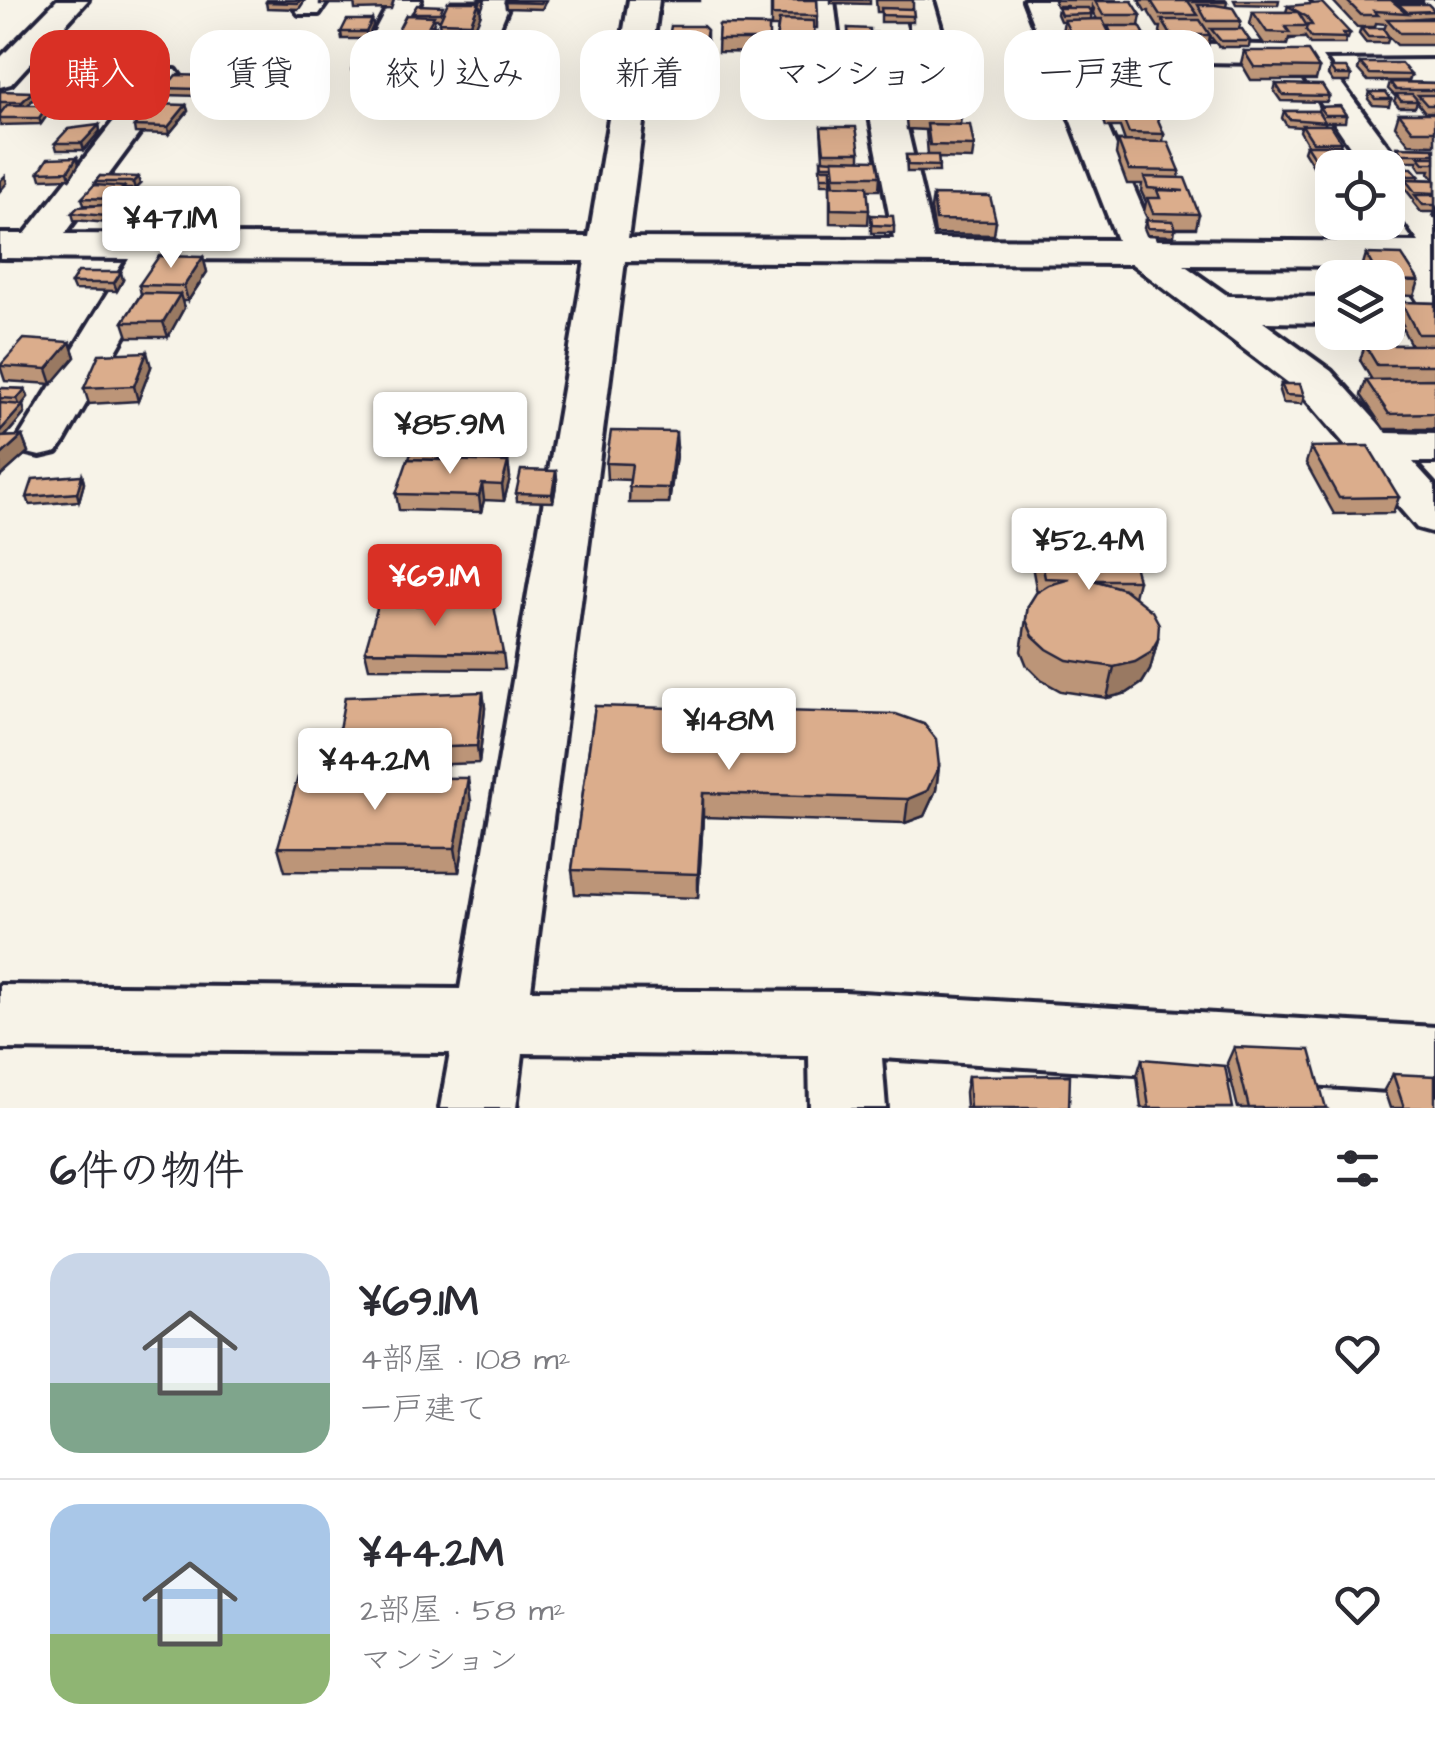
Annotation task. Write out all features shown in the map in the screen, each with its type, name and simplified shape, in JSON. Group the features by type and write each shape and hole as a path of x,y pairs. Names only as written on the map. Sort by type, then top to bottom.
{"street":[{"path":"0,76 73,0"},
{"path":"391,30 406,0"},
{"path":"484,30 496,0"},
{"path":"478,1108 644,0"},
{"path":"819,0 822,30"},
{"path":"918,0 926,30"},
{"path":"1038,0 1052,30"},
{"path":"1326,0 1364,46"},
{"path":"1430,0 1435,6"},
{"path":"1140,17 1147,30"},
{"path":"1243,27 1263,54"},
{"path":"1214,53 1435,47"},
{"path":"1299,48 1372,150"},
{"path":"18,246 128,120"},
{"path":"888,120 916,251"},
{"path":"1089,120 1141,252 1315,381 1435,516"},
{"path":"1405,207 1426,248 1424,306"},
{"path":"18,246 1141,252 1426,248"},
{"path":"40,442 156,246"},
{"path":"1217,309 1315,310"},
{"path":"1377,447 1435,448"},
{"path":"0,1017 844,1024 1435,1060"},
{"path":"844,1024 848,1108"}],"building":[{"path":"267,0 300,0 298,3"},
{"path":"451,0 481,0 480,3"},
{"path":"506,0 543,0 541,3"},
{"path":"772,0 817,0 818,16 772,15"},
{"path":"1225,0 1227,2 1193,2"},
{"path":"1346,0 1391,0 1407,13 1374,11 1378,15 1361,15"},
{"path":"1095,1 1132,1 1141,15 1103,15"},
{"path":"1151,1 1188,1 1198,15 1160,15"},
{"path":"448,2 479,2 471,23 439,22"},
{"path":"1322,3 1350,33 1343,33 1346,38 1311,37 1306,30 1307,25 1312,25 1307,17 1288,6"},
{"path":"1398,4 1428,4 1435,11 1407,12"},
{"path":"417,5 443,6 440,13 412,13"},
{"path":"1198,5 1233,8 1241,21 1207,21"},
{"path":"881,8 913,9 914,16 882,15"},
{"path":"1058,8 1088,8 1092,14 1061,15"},
{"path":"1253,12 1298,12 1307,26 1285,26 1290,33 1267,32"},
{"path":"406,15 434,16 429,25 436,26 433,30 398,30"},
{"path":"1102,19 1108,30 1069,30 1064,20"},
{"path":"1387,19 1435,19 1435,33 1400,33"},
{"path":"347,20 372,20 367,30 341,32"},
{"path":"779,20 814,21 814,30 778,30"},
{"path":"1162,20 1200,20 1207,30 1168,30"},
{"path":"719,25 769,26 769,30 740,30 740,40 720,40"},
{"path":"671,26 703,26 707,30 670,30"},
{"path":"1108,26 1140,26 1142,30 1110,30"},
{"path":"1361,28 1383,28 1389,37 1368,37"},
{"path":"1242,29 1250,41 1221,41 1212,30"},
{"path":"1244,51 1308,51 1319,68 1254,67"},
{"path":"1360,63 1401,63 1411,75 1370,74"},
{"path":"1330,68 1346,68 1351,75 1335,75"},
{"path":"176,75 190,75 190,89 170,88"},
{"path":"1390,82 1435,83 1435,90 1396,90"},
{"path":"1276,84 1322,85 1329,96 1283,95"},
{"path":"0,91 30,92 22,102 0,102"},
{"path":"1370,92 1386,92 1391,99 1375,99"},
{"path":"1396,94 1412,94 1418,101 1401,101"},
{"path":"1418,95 1435,95 1435,105 1427,105"},
{"path":"7,105 30,105 30,118 0,118"},
{"path":"170,105 186,105 168,127 134,126 139,120 170,120"},
{"path":"1340,106 1346,115 1325,115 1319,107"},
{"path":"1284,111 1318,111 1325,122 1289,119"},
{"path":"1399,113 1435,113 1435,131 1413,131"},
{"path":"1124,120 1158,120 1164,134 1129,133"},
{"path":"927,124 970,125 974,146 930,145"},
{"path":"99,125 82,143 55,143 68,129"},
{"path":"1302,125 1330,125 1341,142 1313,142"},
{"path":"821,127 856,127 860,152 824,152"},
{"path":"1118,141 1168,142 1180,171 1129,170"},
{"path":"1306,145 1340,145 1344,150 1315,150 1315,159"},
{"path":"1397,147 1434,148 1435,154 1405,154 1405,150"},
{"path":"906,155 938,155 939,166 908,165"},
{"path":"77,157 68,171 39,172 48,158"},
{"path":"1419,157 1435,157 1435,163 1424,163"},
{"path":"821,159 833,160 833,165 822,165"},
{"path":"833,159 877,160 880,176 835,176"},
{"path":"820,168 831,168 831,177 821,177"},
{"path":"1405,168 1412,168 1419,176 1408,176"},
{"path":"100,176 138,177 133,182 95,182"},
{"path":"1144,177 1185,178 1199,214 1153,213 1147,198 1160,198 1157,190 1184,191 1148,188"},
{"path":"1405,179 1435,180 1435,193 1415,192"},
{"path":"94,185 124,187 112,199 82,198"},
{"path":"830,185 867,186 869,210 831,209"},
{"path":"933,195 990,196 996,221 936,220"},
{"path":"1415,195 1435,195 1435,205 1423,205"},
{"path":"118,204 106,216 72,213 78,207"},
{"path":"871,215 893,216 894,226 872,225"},
{"path":"1146,220 1173,221 1176,229 1148,228"},
{"path":"1366,254 1402,255 1419,281 1405,281 1405,260 1369,260"},
{"path":"159,256 203,257 184,286 139,285"},
{"path":"78,272 121,272 114,283 71,283"},
{"path":"142,293 180,294 163,322 123,322"},
{"path":"1405,302 1435,303 1435,334 1418,334"},
{"path":"24,339 70,342 47,369 0,366"},
{"path":"1435,345 1435,365 1377,365 1368,350"},
{"path":"147,352 134,386 84,388 99,354"},
{"path":"1435,379 1435,413 1389,414 1366,380"},
{"path":"1281,384 1300,384 1304,396 1286,395"},
{"path":"0,388 25,389 17,399 0,398"},
{"path":"0,403 23,405 0,431"},
{"path":"452,431 510,432 504,456 444,454"},
{"path":"611,431 676,432 669,488 629,487 632,464 606,463"},
{"path":"22,436 0,456 0,437"},
{"path":"417,436 445,437 438,460 409,459"},
{"path":"1368,446 1399,497 1339,498 1311,447"},
{"path":"408,459 508,462 502,485 482,484 479,496 396,494"},
{"path":"521,470 556,471 552,494 516,493"},
{"path":"82,475 77,493 27,497 33,479"},
{"path":"1033,514 1121,516 1138,580 1093,580 1124,589 1152,611 1159,624 1158,639 1150,653 1114,667 1067,660 1033,636 1026,620 1036,593 1070,579 1045,578"},
{"path":"378,605 494,606 503,653 365,651"},
{"path":"483,692 477,746 335,751 345,697"},
{"path":"595,706 896,714 924,724 936,739 939,766 927,791 908,799 703,793 698,874 572,870"},
{"path":"298,777 468,778 455,848 278,847"},
{"path":"1234,1047 1310,1050 1326,1108 1249,1108"},
{"path":"1142,1059 1225,1066 1233,1108 1149,1108"},
{"path":"1393,1074 1435,1076 1435,1108 1404,1108"},
{"path":"1070,1075 1069,1108 970,1108 968,1076"}]}
